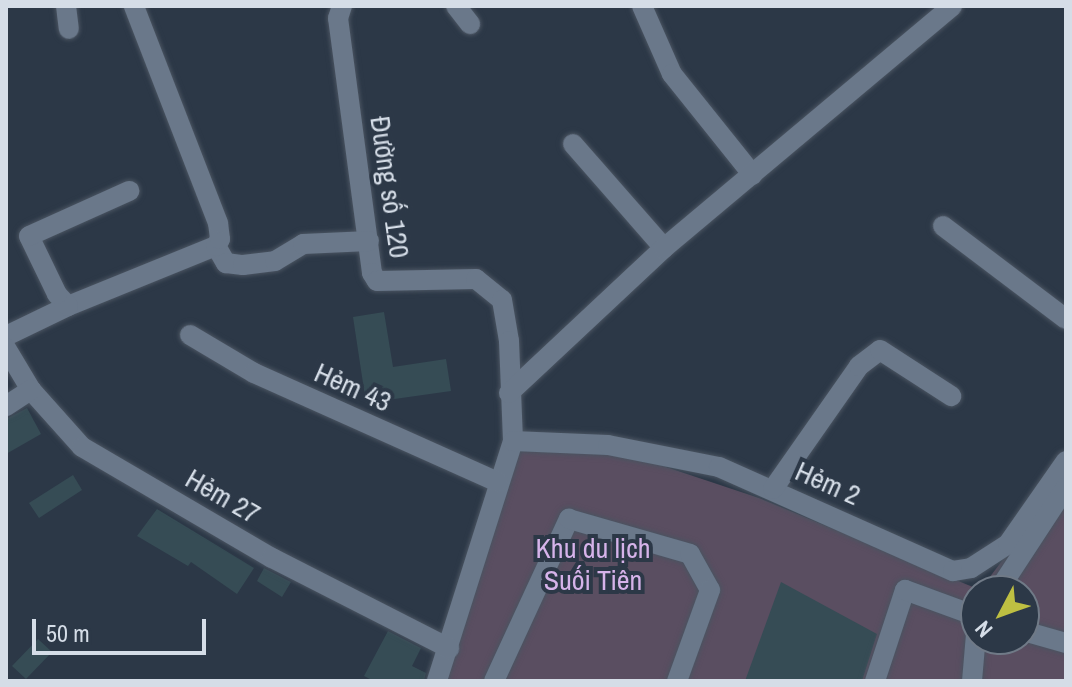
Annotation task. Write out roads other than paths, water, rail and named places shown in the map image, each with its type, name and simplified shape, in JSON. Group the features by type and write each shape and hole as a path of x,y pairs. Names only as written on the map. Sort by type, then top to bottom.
{"street":[{"path":"66,6 69,29"},
{"path":"134,6 218,223 216,246 226,263 243,265 275,261 303,244 369,241"},
{"name":"Đường số 120","path":"342,6 338,18 377,281 476,279 502,300 513,441 437,681"},
{"path":"456,6 470,24"},
{"path":"642,6 672,74 753,175"},
{"path":"509,393 664,248 952,6"},
{"path":"573,144 664,248"},
{"path":"68,306 57,294 29,236 129,191"},
{"path":"943,226 1066,319"},
{"path":"6,336 68,306 216,246"},
{"name":"Hẻm 43","path":"190,335 254,373 498,482"},
{"name":"Hẻm 27","path":"6,348 31,390 60,427 95,455 272,558 449,648"},
{"path":"773,489 859,366 880,350 951,396"},
{"path":"6,406 31,390"},
{"name":"Hẻm 2","path":"513,441 624,448 719,467 953,571 971,568 1008,544 1066,461"},
{"path":"1008,575 1066,487"},
{"path":"494,681 569,519 690,554 710,590 677,681"},
{"path":"875,681 905,590 960,610"},
{"path":"1040,636 1066,643"},
{"path":"972,681 974,655"}],"park label":[{"name":"Khu du lịch Suối Tiên","path":"593,564"}]}
